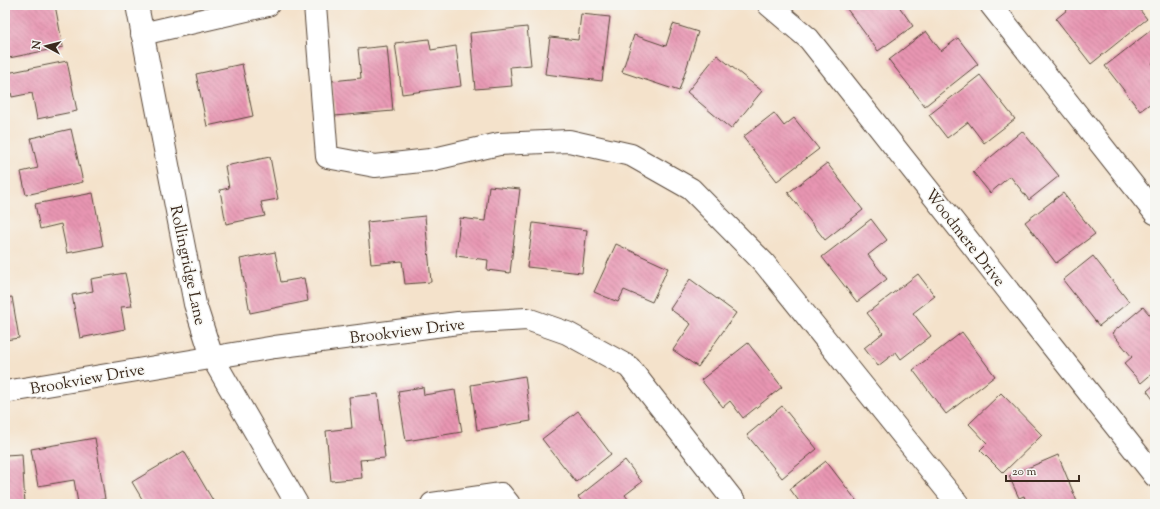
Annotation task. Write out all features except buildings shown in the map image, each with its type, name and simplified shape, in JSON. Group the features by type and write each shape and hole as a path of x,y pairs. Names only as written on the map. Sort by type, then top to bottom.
{"street":[{"name":"Rollingridge Lane","path":"137,5 195,304 212,357 298,504"},
{"path":"142,34 268,5"},
{"path":"315,5 327,157 375,166 430,160 499,144 569,141 631,154 691,189 764,262 958,504"},
{"name":"Woodmere Drive","path":"769,5 809,39 1155,476"},
{"path":"991,5 1155,213"},
{"name":"Brookview Drive","path":"5,392 275,347 458,324 527,319 567,333 629,367 736,504"},
{"path":"432,504 500,494 509,504"}]}
